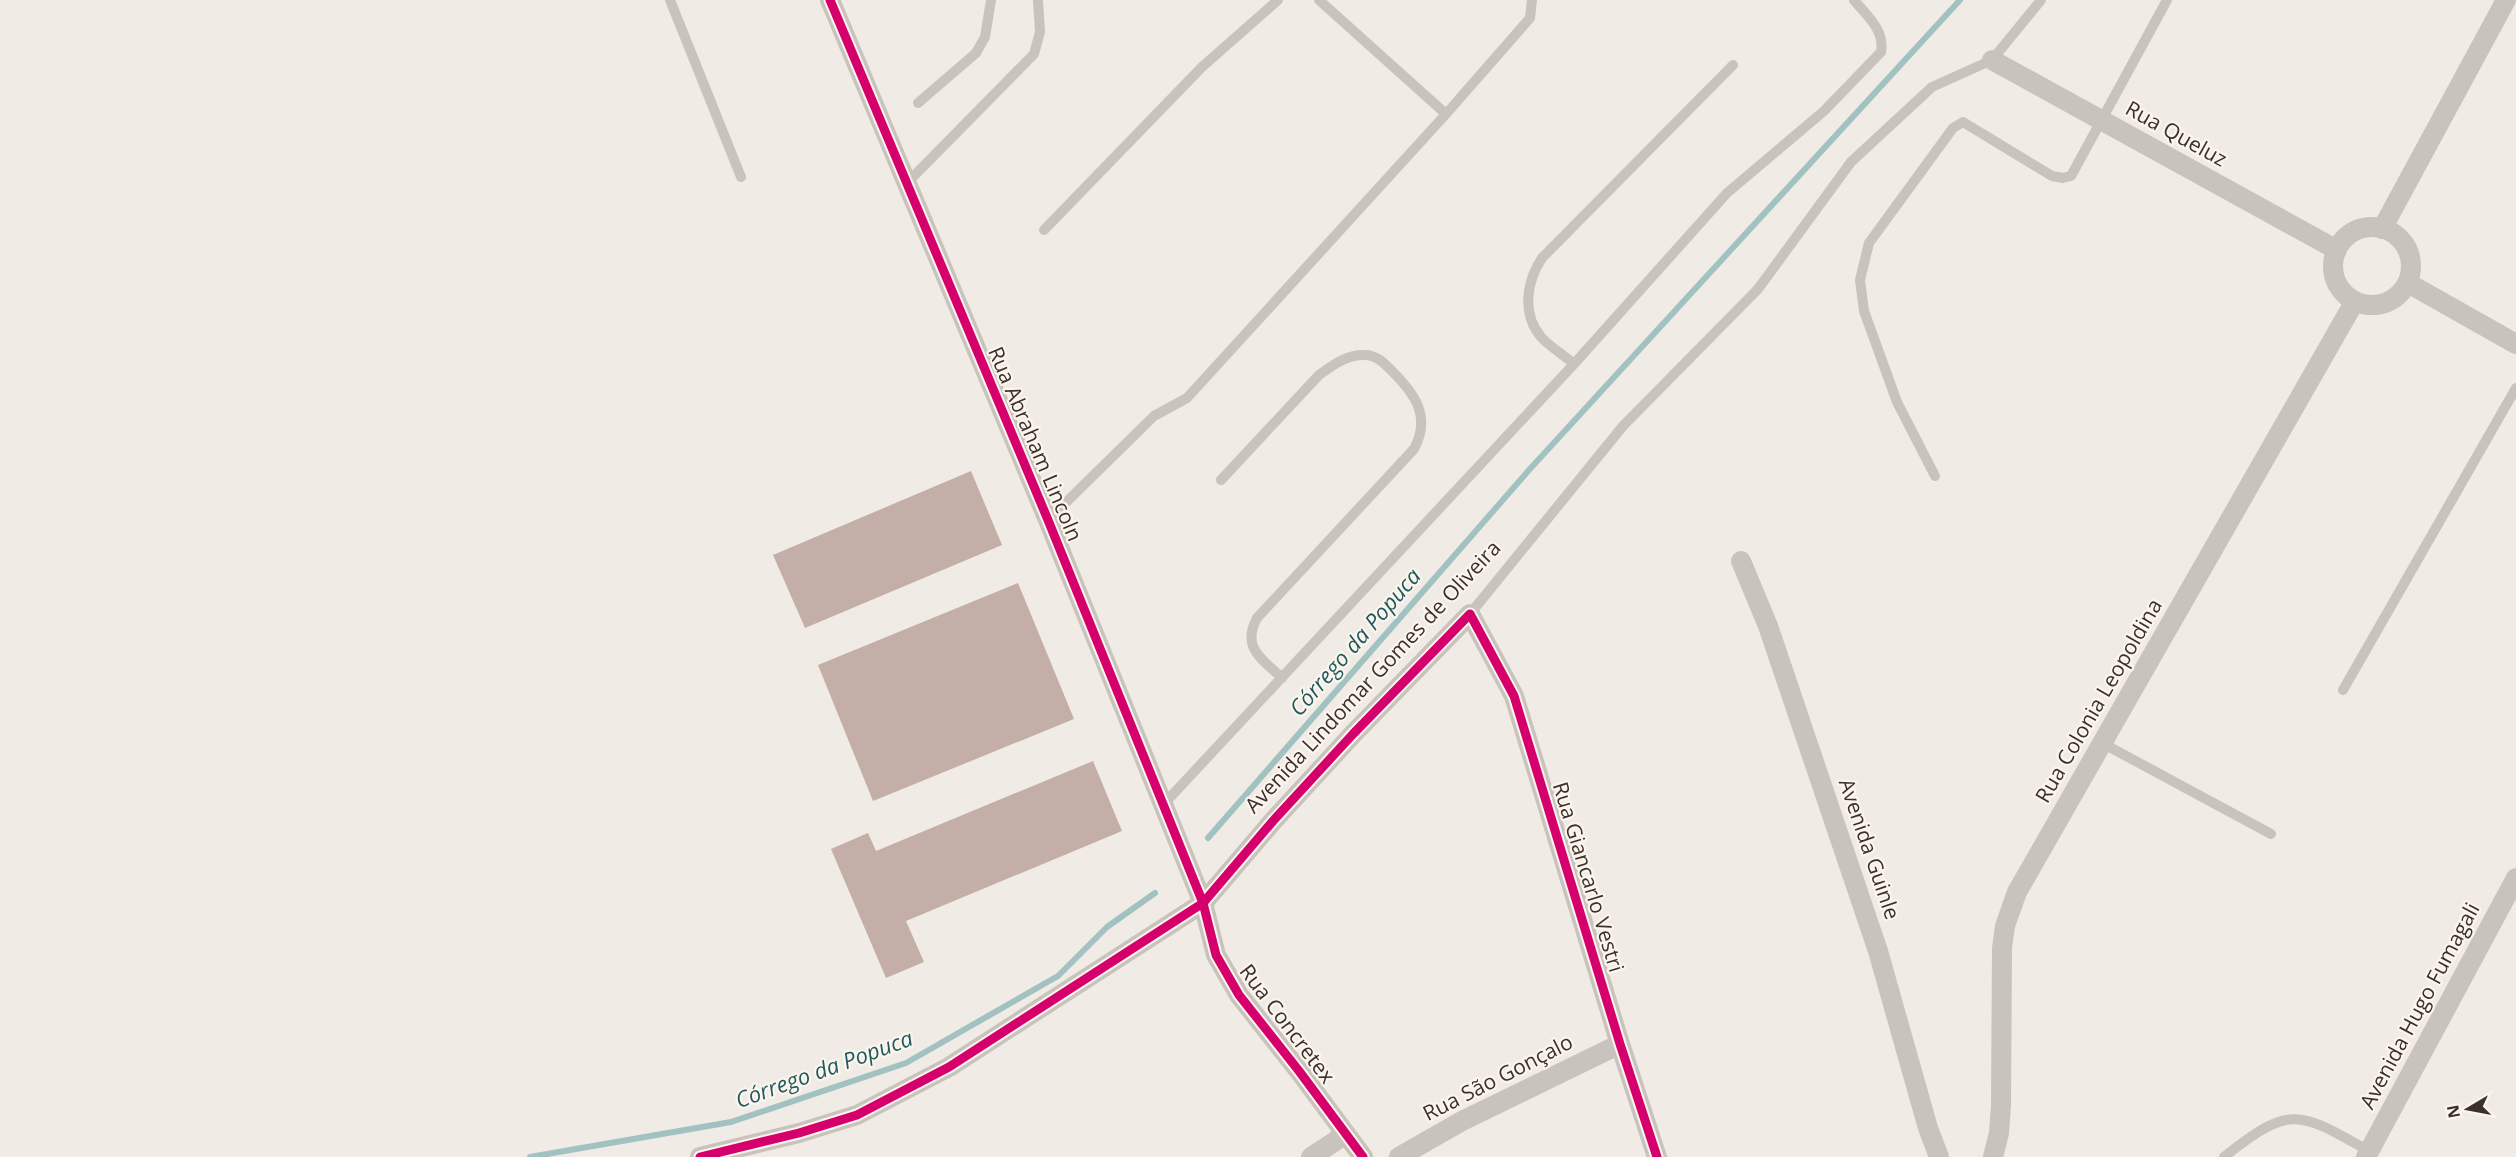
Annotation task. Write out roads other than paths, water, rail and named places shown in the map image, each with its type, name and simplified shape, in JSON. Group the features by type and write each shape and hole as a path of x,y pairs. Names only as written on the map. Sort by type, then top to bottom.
{"street":[{"name":"Rua Abraham Lincoln","path":"830,0 1048,520 1203,903"},
{"path":"2382,229 2506,0"},
{"name":"Rua Queluz","path":"1992,60 2337,250"},
{"path":"2369,228 2382,229 2393,233 2408,250 2411,261 2408,283 2401,293 2390,301 2379,305 2366,305 2345,294 2334,273 2337,250 2345,239 2356,231 2369,228"},
{"path":"2408,283 2516,344"},
{"name":"Rua Colonia Leopoldina","path":"1993,1157 1999,1133 2001,1105 2002,948 2005,926 2018,892 2355,301"},
{"name":"Avenida Guinle","path":"1741,561 1768,627 1878,951 1928,1128 1939,1157"},
{"name":"Avenida Lindomar Gomes de Oliveira","path":"700,1157 857,1115 959,1061 1203,903 1273,821 1345,743 1470,614"},
{"name":"Rua Giancarlo Vestri","path":"1470,614 1514,696 1620,1044 1657,1157"},
{"name":"Avenida Hugo Fumagali","path":"2368,1154 2516,878"},
{"name":"Rua Concretex","path":"1203,903 1216,955 1239,995 1363,1157"},
{"name":"Rua São Gonçalo","path":"1399,1157 1461,1121 1620,1044"},
{"path":"1311,1157 1346,1134"}],"lane":[{"path":"670,0 741,177"},
{"path":"918,103 976,53 985,37 991,0"},
{"path":"906,184 1034,54 1040,32 1038,0"},
{"path":"1044,230 1202,67 1278,0"},
{"path":"1319,0 1446,114"},
{"path":"1048,520 1154,416 1187,398 1446,114 1530,18 1532,0"},
{"path":"1162,806 1574,364 1727,193 1824,111 1881,52 1883,42 1880,33 1854,0"},
{"name":"Avenida Lindomar Gomes de Oliveira","path":"1470,614 1623,426 1758,289 1851,162 1932,87 1992,60 2041,0"},
{"path":"1935,476 1897,402 1864,312 1860,280 1869,243 1953,128 1963,122 2052,177 2071,176 2167,0"},
{"path":"1574,364 1541,337 1534,324 1529,308 1528,290 1533,272 1542,258 1733,65"},
{"path":"1221,480 1319,375 1338,362 1353,356 1368,354 1381,360 1407,386 1417,401 1421,419 1421,435 1414,449 1257,618 1251,630 1251,643 1257,654 1282,678"},
{"path":"2343,690 2516,388"},
{"path":"2102,743 2271,834"},
{"path":"2224,1157 2255,1132 2271,1123 2288,1119 2305,1119 2319,1123 2368,1154"}],"waterway":[{"path":"1208,838 1529,470 1960,0"},
{"name":"Córrego da Popuca","path":"530,1157 731,1122 906,1063 1058,976 1107,927 1155,893"}]}
